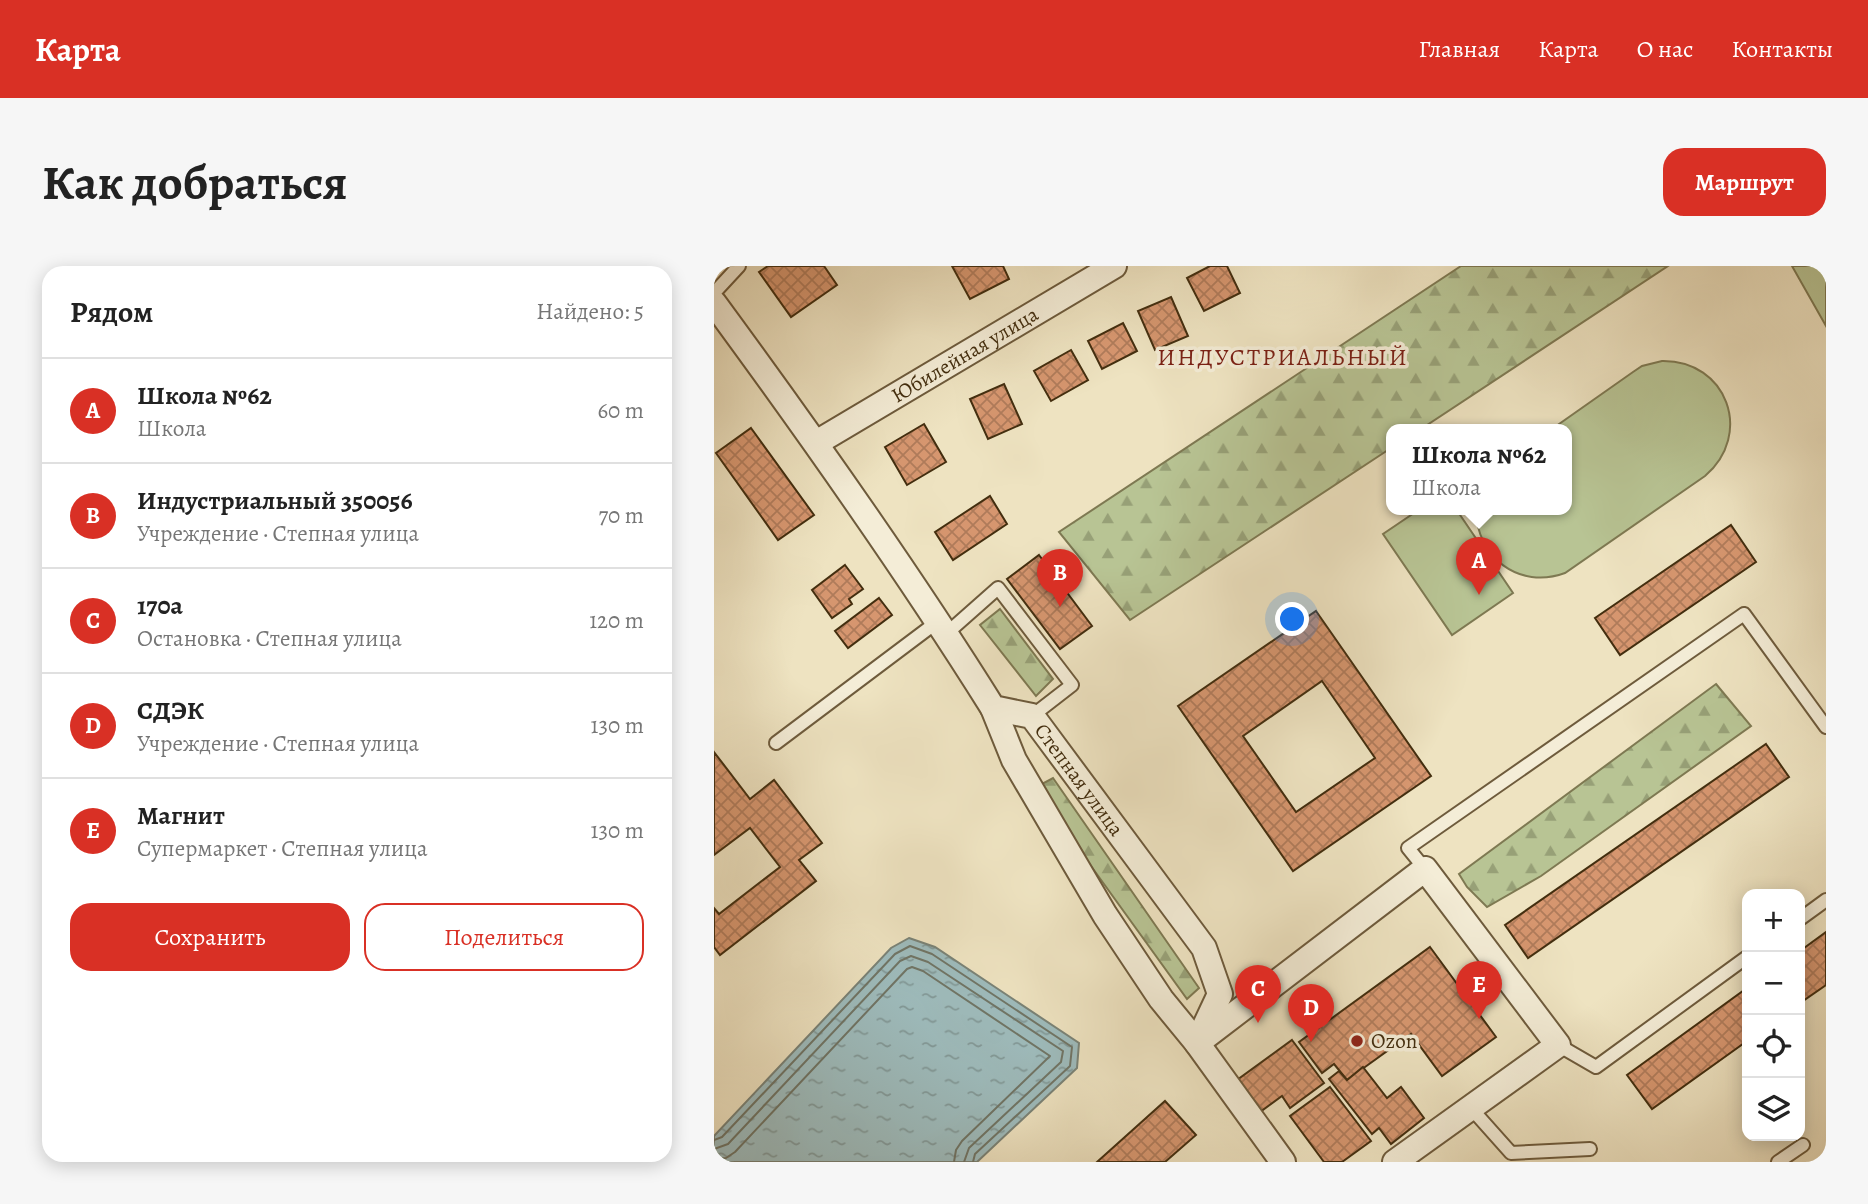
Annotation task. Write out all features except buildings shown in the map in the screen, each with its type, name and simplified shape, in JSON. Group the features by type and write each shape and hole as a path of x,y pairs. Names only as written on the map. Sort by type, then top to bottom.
{"street":[{"name":"Юбилейная улица","path":"816,443 1114,266"},
{"path":"714,303 816,443 941,628 992,708 1014,760 1105,915 1161,999 1197,1043 1283,1162"},
{"name":"Степная улица","path":"992,708 1032,716 1203,948 1220,994 1197,1043"},
{"path":"1197,1043 1425,869 1558,1045 1395,1162"}],"lane":[{"path":"714,293 739,266"},
{"path":"776,743 998,589 1072,685 1032,716"},
{"path":"1425,869 1408,848 1744,614 1826,727"},
{"path":"1805,915 1826,900"},
{"path":"1558,1045 1596,1068 1742,961"},
{"path":"1470,1107 1510,1157 1590,1149"},
{"path":"1778,1162 1803,1145"}],"green space":[{"path":"1461,266 1668,266 1429,424 1386,424 1386,451 1130,620 1059,532"},
{"path":"1792,266 1826,266 1826,326"},
{"path":"1662,361 1685,364 1703,373 1717,386 1726,402 1730,421 1728,440 1720,459 1705,476 1565,573 1532,577 1503,565 1483,542 1477,515 1572,515 1572,424 1559,424 1642,366"},
{"path":"1411,515 1460,515 1513,593 1452,635 1383,534"},
{"path":"1000,609 1053,679 1036,696 980,625"},
{"path":"1716,684 1751,726 1541,876 1487,907 1467,887 1459,874"},
{"path":"1053,778 1199,988 1187,999 1078,848 1042,784"}],"water":[{"path":"909,938 935,947 1079,1043 1077,1068 977,1162 714,1162 714,1136 891,948"}],"place":[{"name":"Школа №62","path":"1479,595"},
{"name":"Индустриальный 350056","path":"1060,607"},
{"name":"Магнит","path":"1479,1019"},
{"name":"170а","path":"1258,1023"},
{"name":"Ozon","path":"1357,1041"},
{"name":"СДЭК","path":"1311,1042"}],"district":[{"name":"ИНДУСТРИАЛЬНЫЙ","path":"1283,357"}]}
